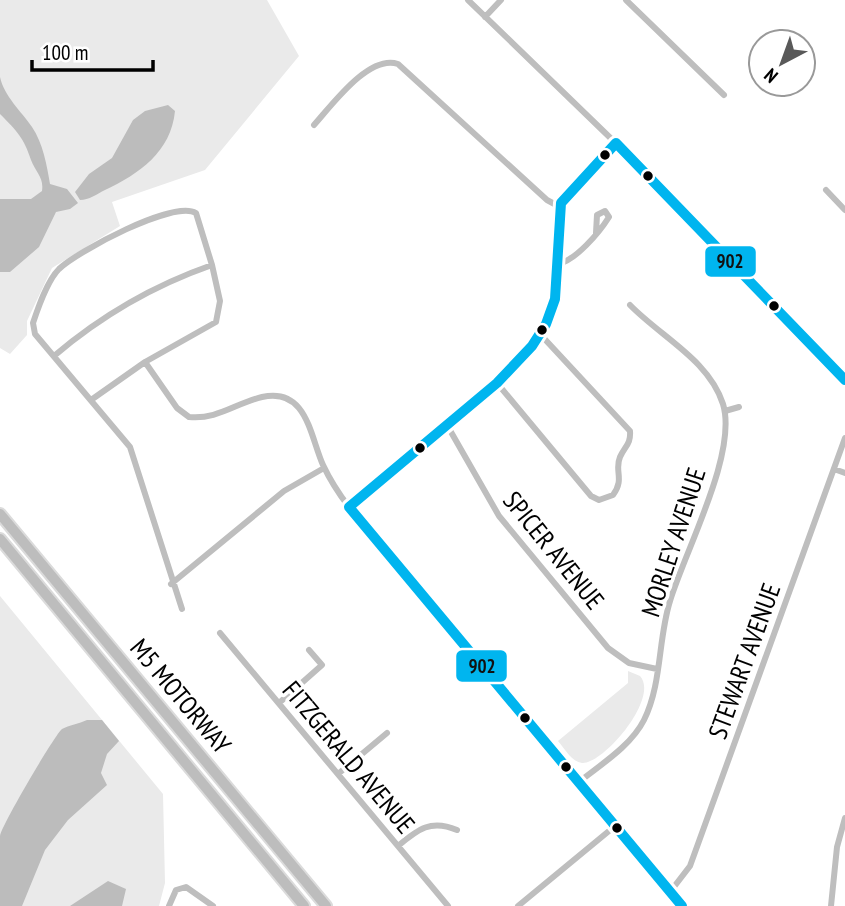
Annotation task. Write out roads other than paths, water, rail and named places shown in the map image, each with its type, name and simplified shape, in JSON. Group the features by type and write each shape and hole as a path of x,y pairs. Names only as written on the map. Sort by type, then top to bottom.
{"highway":[{"name":"M5 MOTORWAY","path":"0,514 327,906"},
{"name":"M5 MOTORWAY","path":"0,539 304,906"}],"street":[{"path":"468,0 616,143 845,380"},
{"path":"485,17 501,0"},
{"path":"626,0 724,95"},
{"path":"314,125 359,77 380,64 398,64 547,200 560,207"},
{"path":"349,507 497,383 540,334 555,299 560,207 568,192 616,143"},
{"path":"826,190 845,210"},
{"path":"91,400 145,362 216,322 220,301 212,265 200,220 190,209 153,218 102,243 57,272 34,319 33,330 54,356 130,447 181,609"},
{"path":"558,264 568,261 596,233"},
{"path":"54,356 92,325 131,300 212,265"},
{"name":"MORLEY AVENUE","path":"579,782 640,726 649,705 670,600 724,450 725,411 717,388 702,368 630,305"},
{"path":"497,383 591,496 604,500 612,495 620,481 619,461 629,445 630,431 540,334"},
{"path":"145,362 177,408 189,417 216,416 263,397 279,397 292,402 309,421 324,468 349,507 682,906"},
{"path":"725,411 739,407"},
{"name":"SPICER AVENUE","path":"447,425 499,516 608,648 629,663 657,669"},
{"name":"STEWART AVENUE","path":"670,892 690,866 845,438"},
{"path":"172,584 284,491 324,468"},
{"path":"834,469 845,473"},
{"name":"FITZGERALD AVENUE","path":"220,633 448,906"},
{"path":"279,703 322,666 309,650"},
{"path":"338,774 387,733"},
{"path":"831,906 838,847 845,818"},
{"path":"398,846 429,825 443,825 457,830"},
{"path":"518,906 615,826"},
{"path":"169,906 176,890 186,887 213,906"},
{"path":"527,899 533,906"}]}
